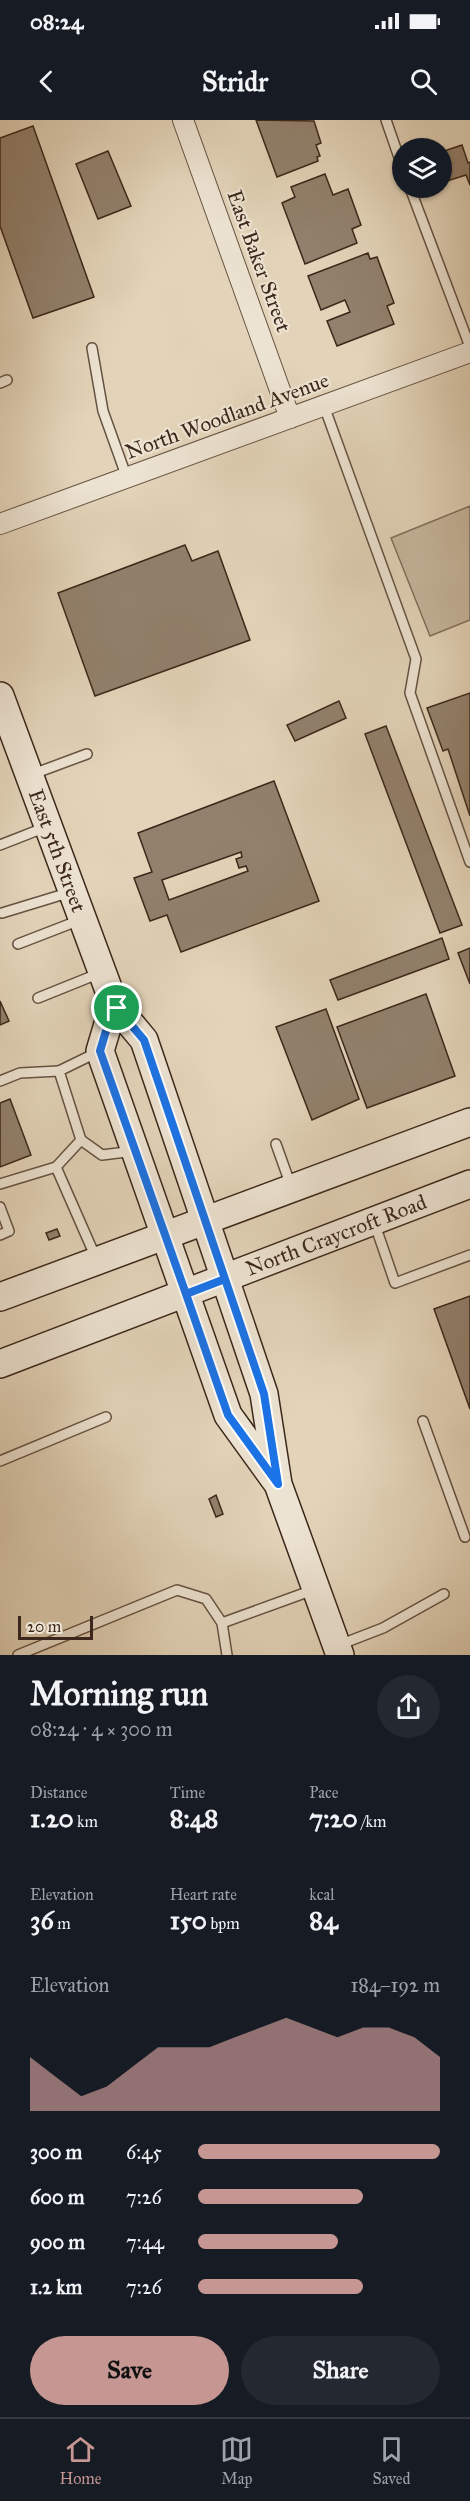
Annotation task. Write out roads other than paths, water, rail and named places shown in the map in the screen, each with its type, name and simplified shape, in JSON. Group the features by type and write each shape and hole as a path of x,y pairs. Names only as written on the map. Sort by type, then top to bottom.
{"street":[{"name":"East Baker Street","path":"183,120 290,418"},
{"name":"North Woodland Avenue","path":"0,524 470,352"},
{"name":"East 5th Street","path":"0,696 114,1004 144,1040 264,1394 278,1484 339,1650"},
{"path":"100,1051 114,1004"},
{"name":"East 5th Street","path":"100,1051 228,1415 278,1484"},
{"path":"0,1297 470,1122"},
{"name":"North Craycroft Road","path":"0,1364 470,1184"}],"lane":[{"path":"386,120 392,138"},
{"path":"414,198 470,347"},
{"path":"92,348 103,411 127,478"},
{"path":"324,406 417,659 410,693 470,862"},
{"path":"29,775 87,754"},
{"path":"0,845 48,826"},
{"path":"2,913 72,891"},
{"path":"18,944 83,919"},
{"path":"38,998 102,973"},
{"path":"0,1081 20,1073 59,1071 100,1051"},
{"path":"59,1071 81,1140 102,1155 135,1151"},
{"path":"0,1184 56,1167 81,1140"},
{"path":"276,1144 292,1188"},
{"path":"56,1167 98,1261"},
{"path":"0,1207 9,1231 0,1235"},
{"path":"373,1220 395,1283 470,1255"},
{"path":"0,1461 106,1417"},
{"path":"423,1421 465,1537"},
{"path":"222,1623 316,1589"},
{"path":"18,1655 177,1590 206,1599 222,1623 227,1655"},
{"path":"339,1650 444,1594"}]}
